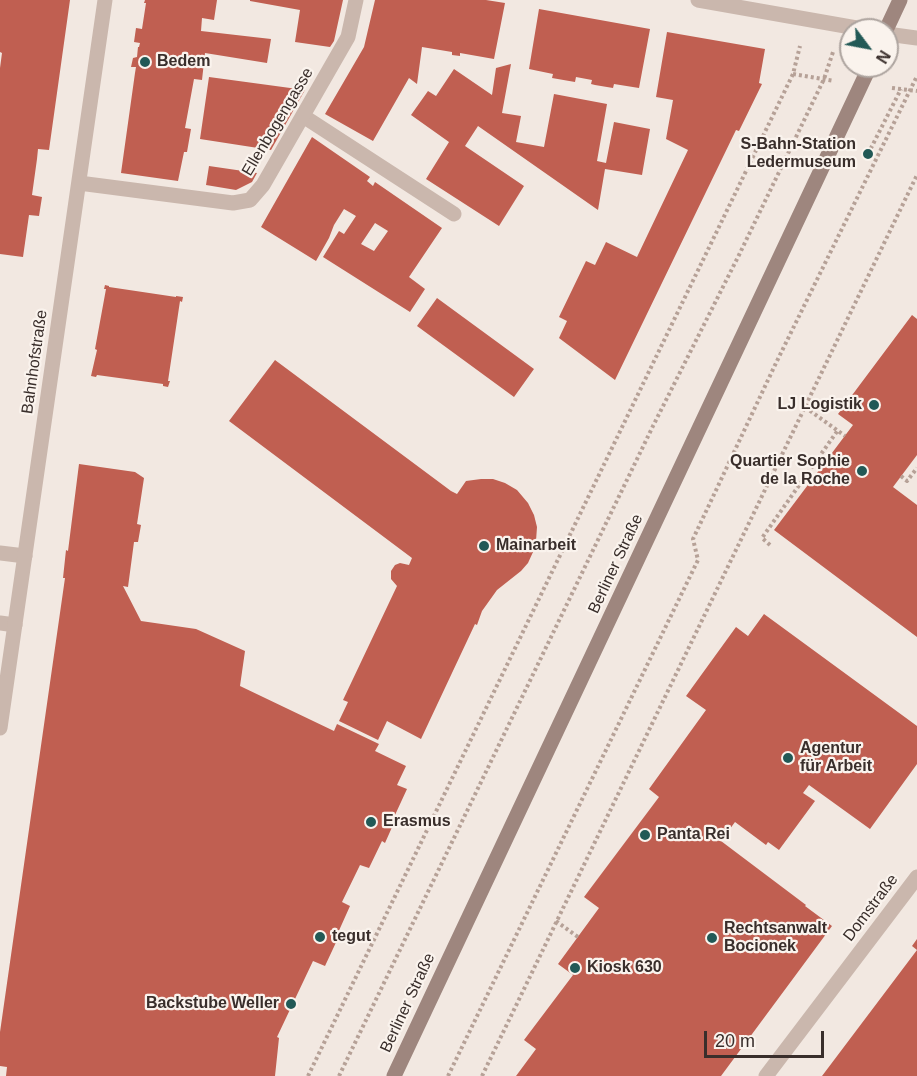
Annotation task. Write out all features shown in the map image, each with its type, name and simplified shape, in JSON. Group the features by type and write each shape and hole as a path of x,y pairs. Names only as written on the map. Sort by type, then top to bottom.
{"main road":[{"path":"892,18 900,0"},
{"name":"Berliner Straße","path":"394,1076 864,78"}],"street":[{"name":"Bahnhofstraße","path":"0,728 7,624 25,556 105,0"},
{"name":"Ellenbogengasse","path":"79,183 233,203 250,200 263,185 348,37 356,0"},
{"path":"698,0 839,25"},
{"path":"899,35 917,38"},
{"path":"303,116 454,214"},
{"path":"0,553 25,556"},
{"name":"Domstraße","path":"766,1076 917,877"}],"path":[{"path":"308,1076 793,74 801,44"},
{"path":"448,1076 698,560 693,538 917,76"},
{"path":"868,154 900,89"},
{"path":"339,1076 653,426 816,97"},
{"path":"482,1076 917,175"},
{"path":"805,407 845,436"},
{"path":"770,545 762,538 838,430"},
{"path":"901,476 908,481 917,468"},
{"path":"556,921 578,937"}],"building":[{"path":"0,0 70,0 49,150 38,149 32,195 42,197 39,216 29,215 23,257 0,254 0,68 2,53 0,52"},
{"path":"145,0 217,0 214,20 202,18 201,31 271,39 267,63 205,53 202,80 194,79 185,128 191,129 178,181 121,173 136,67 131,67 133,58 137,57 140,43 134,42 136,28 142,29"},
{"path":"250,0 343,0 334,41 330,47 295,42 300,10"},
{"path":"375,0 486,0 505,3 494,59 460,53 460,56 452,55 452,52 422,47 417,84 409,78 373,141 325,114 364,47"},
{"path":"539,9 650,29 639,88 614,84 613,88 595,85 591,84 592,80 576,77 575,82 552,78 553,74 529,69"},
{"path":"667,32 765,49 759,83 762,84 739,131 736,130 615,380 559,338 567,321 559,317 586,261 595,265 606,242 637,257 688,150 666,139 673,100 656,97"},
{"path":"511,64 502,113 521,116 516,142 544,147 554,94 607,104 597,161 606,163 614,122 650,129 642,175 605,169 598,210 478,126 465,146 524,186 499,226 426,179 449,142 411,115 428,91 436,96 454,69 492,95 496,68"},
{"path":"209,77 305,90 271,150 200,139"},
{"path":"312,137 370,177 367,181 373,186 375,182 442,228 409,277 425,289 410,312 323,257 339,231 344,234 356,216 344,209 316,261 261,227","holes":["375,223 388,231 374,251 361,244"]},
{"path":"209,166 257,173 252,182 236,190 206,185"},
{"path":"105,285 183,297 182,302 180,301 168,387 163,384 91,376 97,350 95,349"},
{"path":"437,298 534,369 514,397 417,326"},
{"name":"Quartier Sophie de la Roche","path":"912,315 917,319 917,455 893,487 917,505 917,637 774,530 853,425 838,414"},
{"path":"275,360 451,491 457,494 466,481 493,479 517,490 534,515 537,527 536,541 528,563 497,590 482,611 421,739 387,721 378,740 339,721 348,702 343,700 397,586 391,579 391,571 395,565 400,563 409,565 412,558 229,421"},
{"path":"79,464 135,472 144,478 137,524 141,525 138,542 134,542 128,587 123,586 141,621 196,629 245,651 240,686 334,731 337,724 379,744 375,751 406,766 397,785 407,789 385,843 382,841 369,868 360,865 342,902 350,906 325,966 313,961 277,1037 279,1038 275,1076 6,1076 7,1067 0,1066 0,1032 65,578 63,578 66,550 68,551"},
{"path":"764,614 917,726 917,764 870,829 809,785 803,793 815,801 779,850 768,842 766,845 735,822 721,841 832,926 721,1076 516,1076 536,1049 524,1040 573,975 558,964 599,908 584,897 659,797 649,789 706,710 686,696 736,627 748,636"},
{"path":"917,939 917,950 912,946"},
{"path":"917,950 917,1076 822,1076"}],"place":[{"name":"Bedem","path":"145,62"},
{"name":"S-Bahn-Station Ledermuseum","path":"868,154"},
{"name":"LJ Logistik","path":"874,405"},
{"name":"Quartier Sophie de la Roche","path":"862,471"},
{"name":"Mainarbeit","path":"484,546"},
{"name":"Agentur für Arbeit","path":"788,758"},
{"name":"Erasmus","path":"371,822"},
{"name":"Panta Rei","path":"645,835"},
{"name":"tegut","path":"320,937"},
{"name":"Rechtsanwalt Bocionek","path":"712,938"},
{"name":"Kiosk 630","path":"575,968"},
{"name":"Backstube Weller","path":"291,1004"}]}
